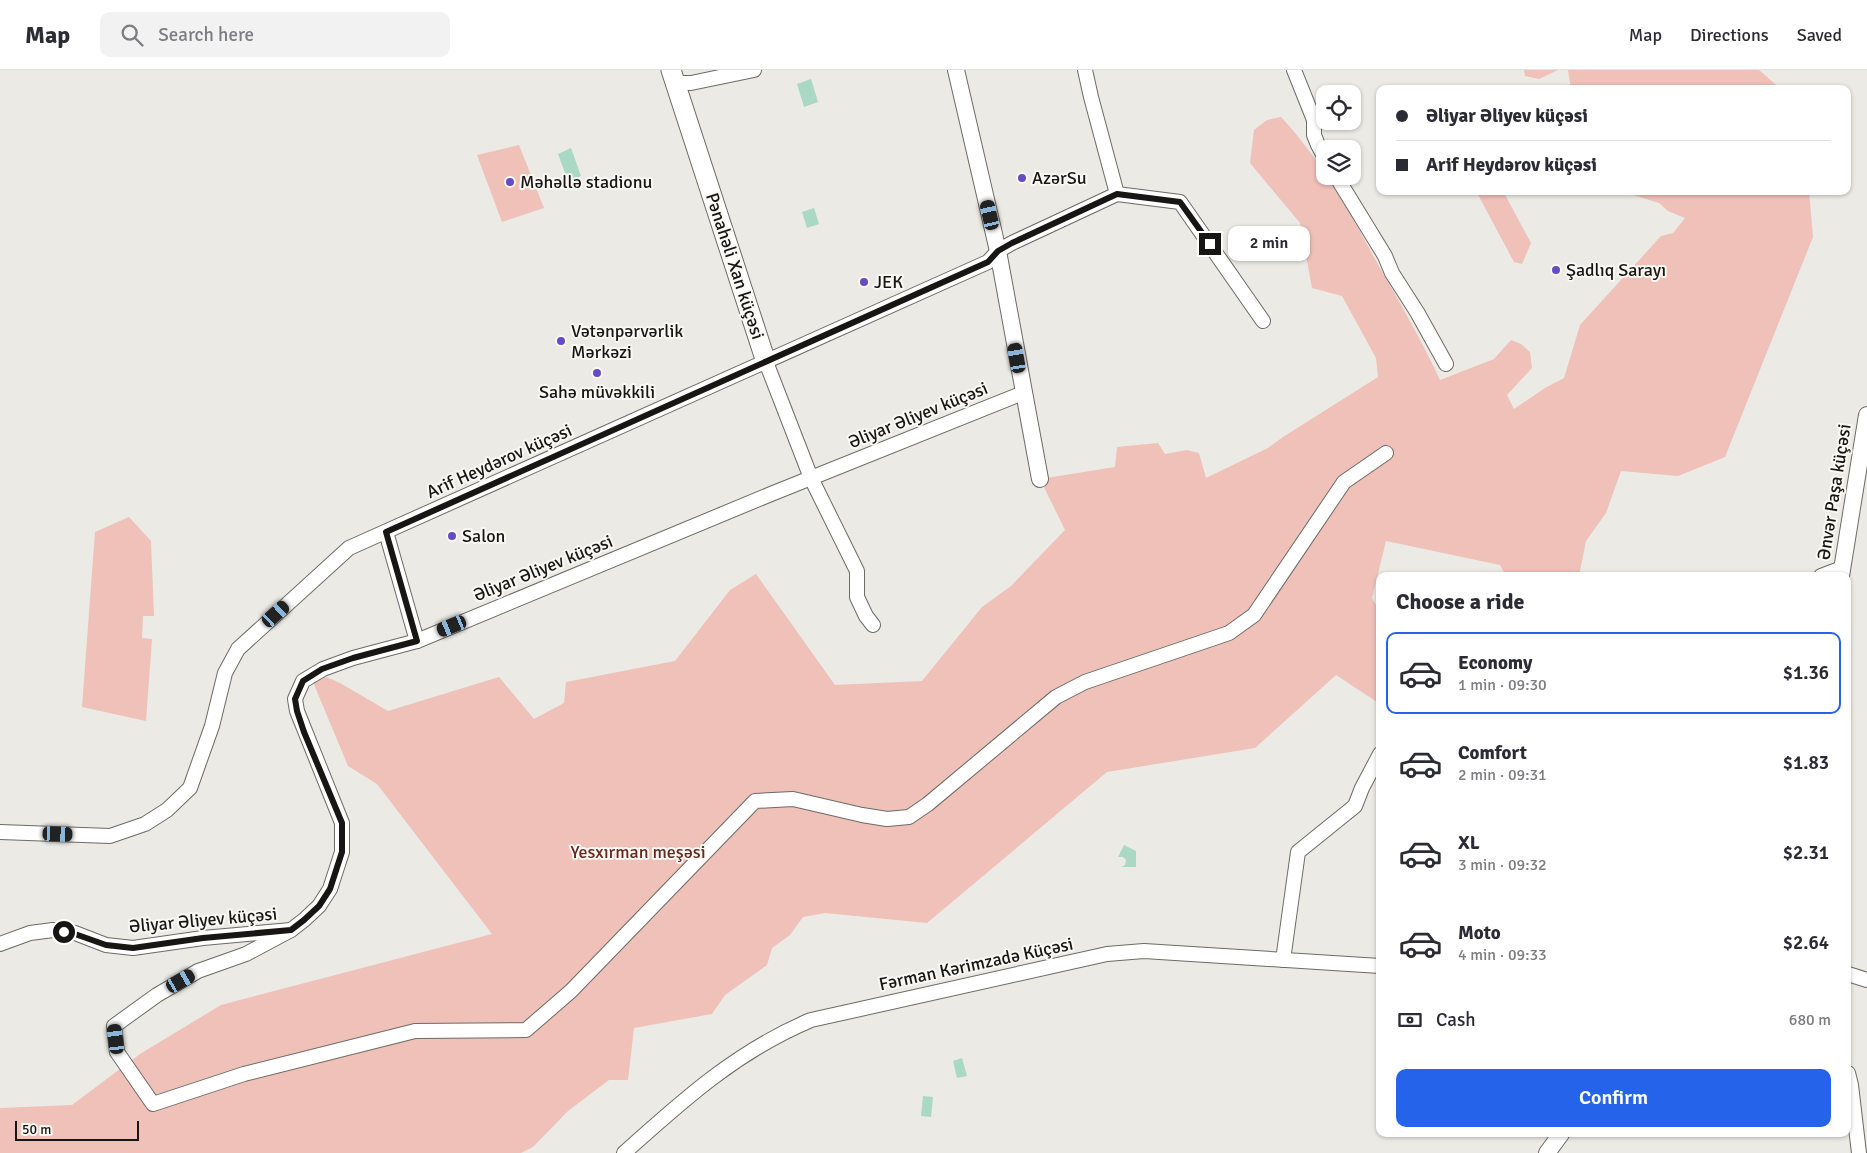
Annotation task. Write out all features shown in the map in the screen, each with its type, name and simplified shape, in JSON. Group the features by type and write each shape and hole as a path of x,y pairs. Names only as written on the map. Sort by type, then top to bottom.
{"main road":[{"name":"Pənahəli Xan küçəsi","path":"674,77 766,362"}],"street":[{"path":"674,77 691,82 754,70"},
{"path":"956,70 998,251 1040,479"},
{"path":"1086,70 1091,97 1117,194 1180,202 1263,321"},
{"path":"1294,70 1314,120 1316,140"},
{"path":"1342,185 1385,256 1392,273 1417,312 1446,364"},
{"name":"Arif Heydərov küçəsi","path":"0,832 110,836 145,824 167,810 190,788 212,726 225,673 238,649 349,548 988,262 998,251 1055,222 1117,194"},
{"name":"Pənahəli Xan küçəsi","path":"766,362 811,478 857,571 857,597 866,616 873,624"},
{"name":"Əliyar Əliyev küçəsi","path":"0,944 30,933 53,930 75,934 106,945 133,948 203,938 291,930 319,906 330,889 342,852 342,823 297,711 295,699 303,681 322,669 353,658 417,641 811,478 1023,393"},
{"name":"Ənvər Paşa küçəsi","path":"1841,572 1867,415"},
{"path":"291,930 246,954 223,960 198,971 157,995 114,1026 117,1052 153,1104 244,1074 414,1031 526,1030 571,991 755,801 793,799 887,819 909,817 928,804 1056,697 1085,682 1229,633 1254,615 1344,482 1386,453"},
{"path":"386,532 417,641"},
{"path":"1283,960 1298,852 1355,806 1376,762"},
{"name":"Fərman Kərimzadə Küçəsi","path":"624,1153 684,1100 751,1050 781,1032 811,1020 1107,954 1144,951 1376,966"},
{"path":"1851,975 1867,980"},
{"path":"1851,1085 1859,1153"},
{"path":"1547,1153 1559,1137"}],"green space":[{"path":"1524,70 1558,70 1539,79 1525,76"},
{"path":"1568,70 1759,70 1776,85 1570,85"},
{"name":"Yesxırman meşəsi","path":"1281,117 1310,151 1316,160 1316,185 1332,185 1346,207 1411,322 1440,380 1494,359 1511,340 1521,344 1530,352 1532,368 1507,395 1514,409 1545,388 1564,378 1580,325 1661,236 1673,233 1685,218 1668,211 1659,203 1633,195 1809,195 1813,237 1725,457 1678,476 1621,471 1606,513 1586,541 1580,572 1504,572 1500,565 1386,541 1378,572 1376,572 1372,598 1376,605 1376,701 1336,675 1255,748 1107,772 927,923 825,913 803,917 790,935 772,948 767,965 725,995 712,1014 634,1028 628,1080 609,1080 568,1111 533,1147 521,1153 0,1153 0,1108 72,1105 140,1054 221,1005 492,934 377,784 348,766 313,682 324,676 340,683 388,711 499,677 534,719 564,703 566,682 675,661 730,590 756,574 835,685 922,681 982,607 1011,586 1065,530 1040,479 1115,467 1117,447 1158,443 1165,454 1187,450 1199,453 1206,478 1268,448 1378,377 1376,358 1342,296 1312,288 1300,223 1250,163 1254,130 1267,120"},
{"name":"Məhəllə stadionu","path":"519,145 544,208 502,222 477,155"},
{"path":"1478,195 1505,195 1531,243 1522,264 1514,262"},
{"path":"129,517 151,541 154,616 143,616 142,638 152,639 146,721 82,707 95,532"}],"shaded area":[{"path":"811,79 818,102 804,107 797,84"},
{"path":"571,148 581,176 568,181 558,154"},
{"path":"814,208 819,224 807,228 802,212"},
{"path":"1124,845 1136,851 1136,867 1121,867 1125,865 1126,860 1123,857 1118,857"},
{"path":"962,1058 967,1076 957,1078 953,1061"},
{"path":"923,1096 933,1097 931,1117 921,1116"}],"place":[{"name":"AzərSu","path":"1022,178"},
{"name":"Məhəllə stadionu","path":"510,182"},
{"name":"Şadlıq Sarayı","path":"1556,270"},
{"name":"JEK","path":"864,282"},
{"name":"Vətənpərvərlik Mərkəzi","path":"561,341"},
{"name":"Sahə müvəkkili","path":"597,373"},
{"name":"Salon","path":"452,536"}],"route":[{"path":"64,932 106,945 133,948 203,938 291,930 319,906 330,889 342,852 342,823 304,732 295,699 303,681 322,669 392,646 417,641 386,532 988,262 998,251 1012,243 1117,194 1180,202 1210,244"}]}
